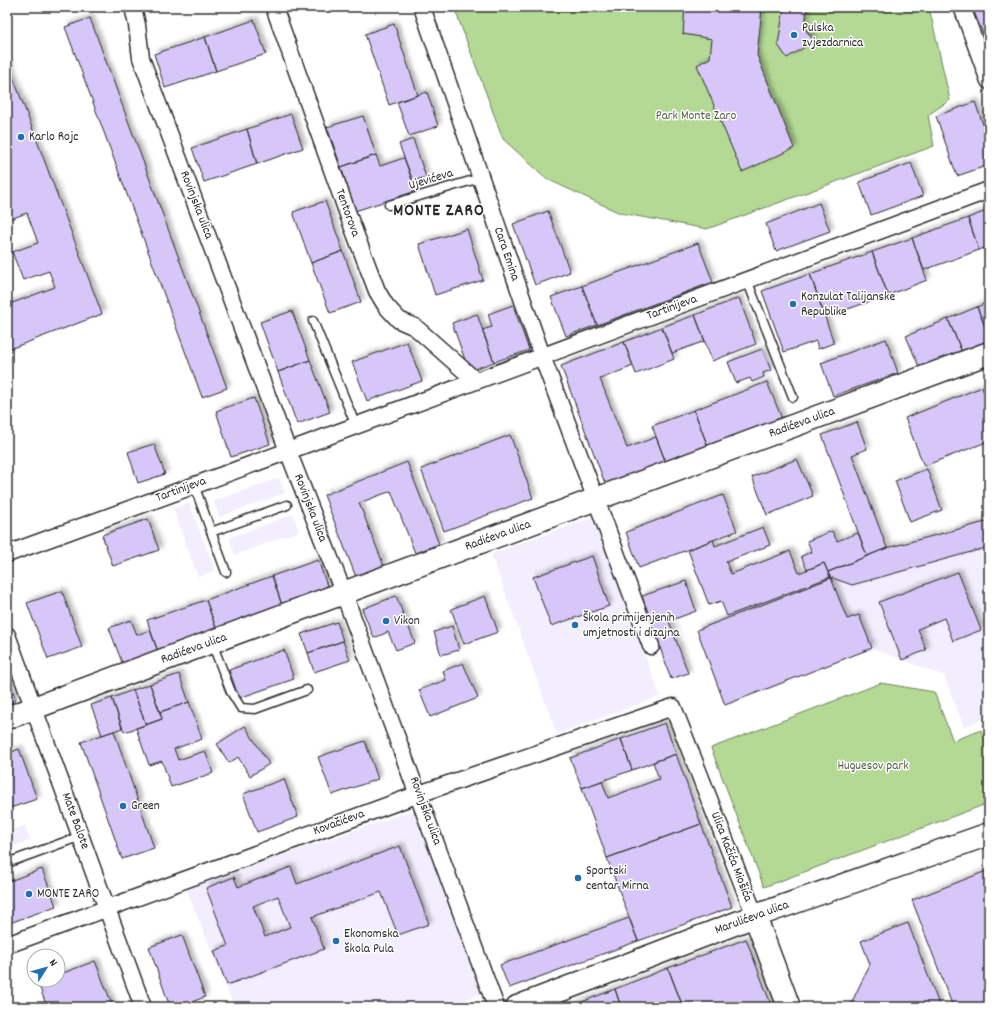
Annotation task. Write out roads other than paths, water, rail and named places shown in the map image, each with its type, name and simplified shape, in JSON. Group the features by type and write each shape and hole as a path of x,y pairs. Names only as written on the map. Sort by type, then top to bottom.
{"main road":[{"name":"Radićeva ulica","path":"7,718 989,353"},
{"name":"Marulićeva ulica","path":"517,1007 754,916 989,834"},
{"name":"Ulica Kačića Miošića","path":"754,916 789,1007"}],"street":[{"name":"Rovinjska ulica","path":"133,7 138,25 141,58 288,451 344,594 419,794 496,1007"},
{"name":"Tentorova","path":"274,7 347,212 377,291 386,306 399,320 415,327 476,381"},
{"name":"Cara Emina","path":"422,7 542,356 596,500"},
{"path":"962,7 989,81"},
{"name":"Tartinijeva","path":"7,554 356,426 989,190"},
{"path":"596,500 651,646"},
{"name":"Mate Balote","path":"7,635 143,1007"},
{"name":"Kovačićeva","path":"7,945 419,794 673,706"},
{"name":"Ulica Kačića Miošića","path":"673,706 754,916"}],"lane":[{"name":"Ujevićeva","path":"389,206 480,178"},
{"path":"747,280 793,397"},
{"path":"313,321 356,426"},
{"path":"194,485 226,572"},
{"path":"211,532 287,505"},
{"path":"212,643 231,692 241,708 255,709 307,690"},
{"path":"7,863 81,836"}],"place":[{"name":"Pulska zvjezdarnica","path":"794,35"},
{"name":"Karlo Rojc","path":"21,137"},
{"name":"Konzulat Talijanske Republike","path":"793,304"},
{"name":"Vikon","path":"386,621"},
{"name":"Škola primijenjenih umjetnosti i dizajna","path":"575,625"},
{"name":"Green","path":"123,806"},
{"name":"Sportski centar Mirna","path":"578,878"},
{"name":"MONTE ZARO","path":"29,894"},
{"name":"Ekonomska škola Pula","path":"336,941"}],"district":[{"name":"MONTE ZARO","path":"439,212"}],"park label":[{"name":"Park Monte Zaro","path":"696,116"},
{"name":"Huguesov park","path":"873,766"}]}
